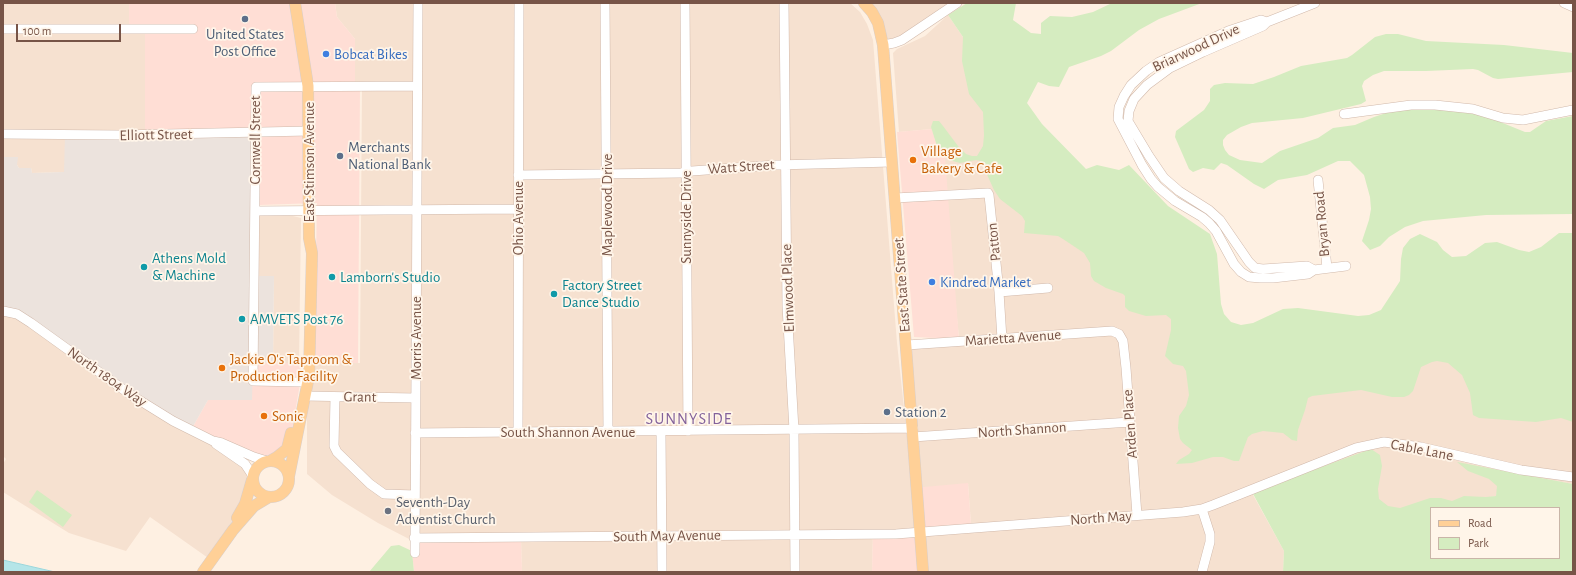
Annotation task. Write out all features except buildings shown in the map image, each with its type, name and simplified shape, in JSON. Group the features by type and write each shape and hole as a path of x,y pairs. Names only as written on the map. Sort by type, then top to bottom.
{"main road":[{"name":"East Stimson Avenue","path":"269,461 283,452 289,443 301,382 303,360 306,253 309,238 310,210 308,86 295,3"},
{"name":"East State Street","path":"864,3 872,12 878,23 883,45 907,345 923,572"},
{"name":"East Stimson Avenue","path":"289,476 306,396 308,376 312,253 309,238"},
{"path":"203,572 233,530 254,506 269,497 277,496 284,492 288,484 289,476 286,468 281,464 269,461 258,466 245,504 236,520 233,530"},
{"path":"253,478 254,487 258,492 269,497"}],"street":[{"name":"Morris Avenue","path":"415,553 418,3"},
{"name":"Ohio Avenue","path":"518,432 519,3"},
{"name":"Maplewood Drive","path":"605,3 608,432"},
{"name":"Sunnyside Drive","path":"685,3 688,431"},
{"name":"Elmwood Place","path":"784,3 787,306 794,430 795,572"},
{"path":"883,45 894,44 902,40 957,3"},
{"name":"Briarwood Drive","path":"1314,270 1307,266 1264,269 1256,268 1248,262 1220,220 1209,210 1179,191 1164,178 1128,121 1129,111 1134,99 1147,85 1170,68 1263,26 1267,22 1315,3"},
{"path":"1564,3 1573,7"},
{"name":"Briarwood Drive","path":"1267,22 1261,20 1228,31 1159,62 1131,85 1119,108 1118,119 1142,165 1158,187 1175,201 1202,217 1209,223 1216,231 1241,272 1249,277 1261,278 1308,274 1314,270 1346,266"},
{"path":"3,29 193,29"},
{"name":"Cornwell Street","path":"301,382 253,381 256,87 417,86"},
{"path":"1344,114 1412,105 1435,105 1473,109 1503,118 1524,120 1573,110"},
{"name":"Elliott Street","path":"3,134 119,135 309,131"},
{"name":"Watt Street","path":"518,175 686,172 785,164 892,162"},
{"name":"Bryan Road","path":"1318,180 1326,268"},
{"name":"Patton","path":"895,198 988,193 999,292 1002,339"},
{"path":"255,210 518,209"},
{"path":"999,292 1048,288"},
{"name":"North 1804 Way","path":"3,311 17,314 31,322 146,405 173,421 213,441 229,445 254,457 269,461"},
{"name":"Marietta Avenue","path":"907,345 1112,332 1119,334"},
{"name":"Arden Place","path":"1119,334 1123,341 1137,515"},
{"name":"Grant","path":"306,396 415,398"},
{"path":"335,397 334,446 337,452 370,484 384,494 415,495"},
{"name":"North Shannon","path":"913,433 1130,422"},
{"name":"South Shannon Avenue","path":"415,433 794,430 913,433"},
{"path":"661,432 662,572"},
{"name":"North 1804 Way","path":"213,441 221,449 245,464 253,478"},
{"name":"Cable Lane","path":"1276,479 1356,448 1384,442 1421,447 1521,470 1573,478"},
{"name":"North May","path":"920,532 1183,512 1202,509 1276,479"},
{"path":"1202,509 1210,534 1210,542 1202,572"},
{"name":"South May Avenue","path":"414,538 795,535 920,532"}],"shaded area":[{"path":"3,3 129,3 129,29 145,29 145,135 64,172 32,173 31,168 19,168 17,165 17,157 3,157"},
{"path":"129,3 335,3 337,17 355,39 355,86 360,87 358,363 314,363 317,203 259,205 145,135 145,29 129,29"},
{"path":"335,3 850,3 860,12 867,24 873,40 897,343 911,474 903,343 959,339 941,153 932,129 899,132 893,53 897,49 925,36 948,15 963,37 1063,235 1172,313 1248,431 1305,394 1423,359 1447,357 1573,414 1573,484 1502,472 1496,496 1394,513 1252,493 1284,551 1283,572 922,572 918,530 971,525 968,483 915,530 873,532 872,572 522,572 521,540 411,540 378,523 332,495 307,474 307,412 314,363 360,363 362,83 355,82 355,39 337,17"},
{"path":"864,3 957,3 905,38 883,45"},
{"path":"932,129 936,143 945,157 959,339 914,337 897,132"},
{"path":"255,133 253,276 274,276 273,363 253,363 252,400 208,400 191,430 31,323 3,311 3,157 18,157 17,165 19,168 31,168 32,173 64,172 65,135"},
{"path":"257,215 289,215 301,218 299,363 273,363 274,276 256,276"},
{"path":"3,311 7,312 213,441 253,476 245,504 211,560 150,517 126,551 69,533 3,492 3,464 6,459 3,456"},
{"path":"253,363 299,363 302,372 291,436 270,461 191,430 208,400"},
{"path":"968,483 971,525 918,530 922,572 872,572 873,532 915,530 913,488"},
{"path":"411,540 521,540 522,572 414,572"}],"green space":[{"path":"967,3 1016,3 1013,20 1031,33 1041,34 1041,23 1050,16 1072,17 1093,12 1112,3 1202,3 1159,19 1139,30 1111,51 1069,67 1059,87 1049,86 1038,82 1027,103 1042,124 1086,169 1097,165 1119,170 1129,165 1168,206 1210,234 1217,254 1221,304 1224,314 1231,322 1241,325 1253,323 1283,309 1298,308 1358,316 1369,315 1381,310 1400,281 1403,248 1410,239 1420,234 1437,242 1443,250 1452,257 1466,256 1485,243 1497,242 1529,252 1541,247 1559,233 1573,233 1573,422 1561,418 1536,422 1479,418 1473,415 1470,393 1462,375 1448,363 1437,361 1421,367 1413,391 1404,397 1392,397 1361,390 1312,396 1308,398 1298,430 1297,441 1292,440 1283,433 1263,431 1252,434 1248,437 1239,461 1234,461 1223,457 1213,457 1192,463 1176,464 1192,450 1180,439 1178,428 1179,416 1186,406 1189,395 1186,371 1183,366 1173,364 1165,356 1171,330 1171,319 1166,315 1146,316 1129,311 1125,307 1125,296 1094,281 1091,276 1090,263 1084,253 1058,236 1024,233 1025,221 1022,216 1000,199 994,190 981,161 976,160 960,163 949,160 941,153 936,143 931,127 933,121 939,121 966,154 977,156 983,146 983,112 969,94 962,61 963,37 948,15"},
{"path":"1386,34 1398,34 1426,41 1504,45 1573,53 1573,72 1498,79 1473,69 1384,71 1373,75 1364,81 1362,86 1366,101 1361,104 1303,118 1252,123 1227,135 1223,140 1225,150 1229,155 1240,160 1262,163 1280,151 1318,138 1333,128 1355,125 1395,110 1430,107 1478,113 1525,132 1530,132 1546,121 1573,116 1573,214 1486,215 1423,221 1405,227 1389,237 1380,246 1370,250 1362,241 1371,209 1370,197 1364,175 1350,161 1338,161 1307,175 1278,180 1264,189 1254,184 1227,165 1221,163 1214,170 1203,168 1193,172 1189,169 1175,137 1176,131 1204,110 1210,101 1210,89 1214,85 1225,83 1253,84 1301,66 1347,58 1375,37"},
{"path":"1371,449 1380,455 1382,466 1378,489 1379,499 1388,506 1400,508 1430,498 1441,498 1452,501 1464,496 1496,496 1497,486 1489,479 1468,471 1457,462 1573,484 1573,572 1283,572 1284,551 1252,492"},
{"path":"37,490 72,515 63,527 29,502"},
{"path":"399,545 412,551 414,572 369,572 391,546"}],"water":[{"path":"3,560 55,572 3,572"}],"place":[{"name":"United States Post Office","path":"245,19"},
{"name":"Bobcat Bikes","path":"326,54"},
{"name":"Merchants National Bank","path":"340,156"},
{"name":"Village Bakery & Cafe","path":"913,160"},
{"name":"Athens Mold & Machine","path":"144,267"},
{"name":"Lamborn's Studio","path":"332,277"},
{"name":"Kindred Market","path":"932,282"},
{"name":"Factory Street Dance Studio","path":"554,294"},
{"name":"AMVETS Post 76","path":"242,319"},
{"name":"Jackie O's Taproom & Production Facility","path":"222,368"},
{"name":"Station 2","path":"887,412"},
{"name":"Sonic","path":"264,416"},
{"name":"Seventh-Day Adventist Church","path":"388,511"}],"district":[{"name":"SUNNYSIDE","path":"689,419"}]}
